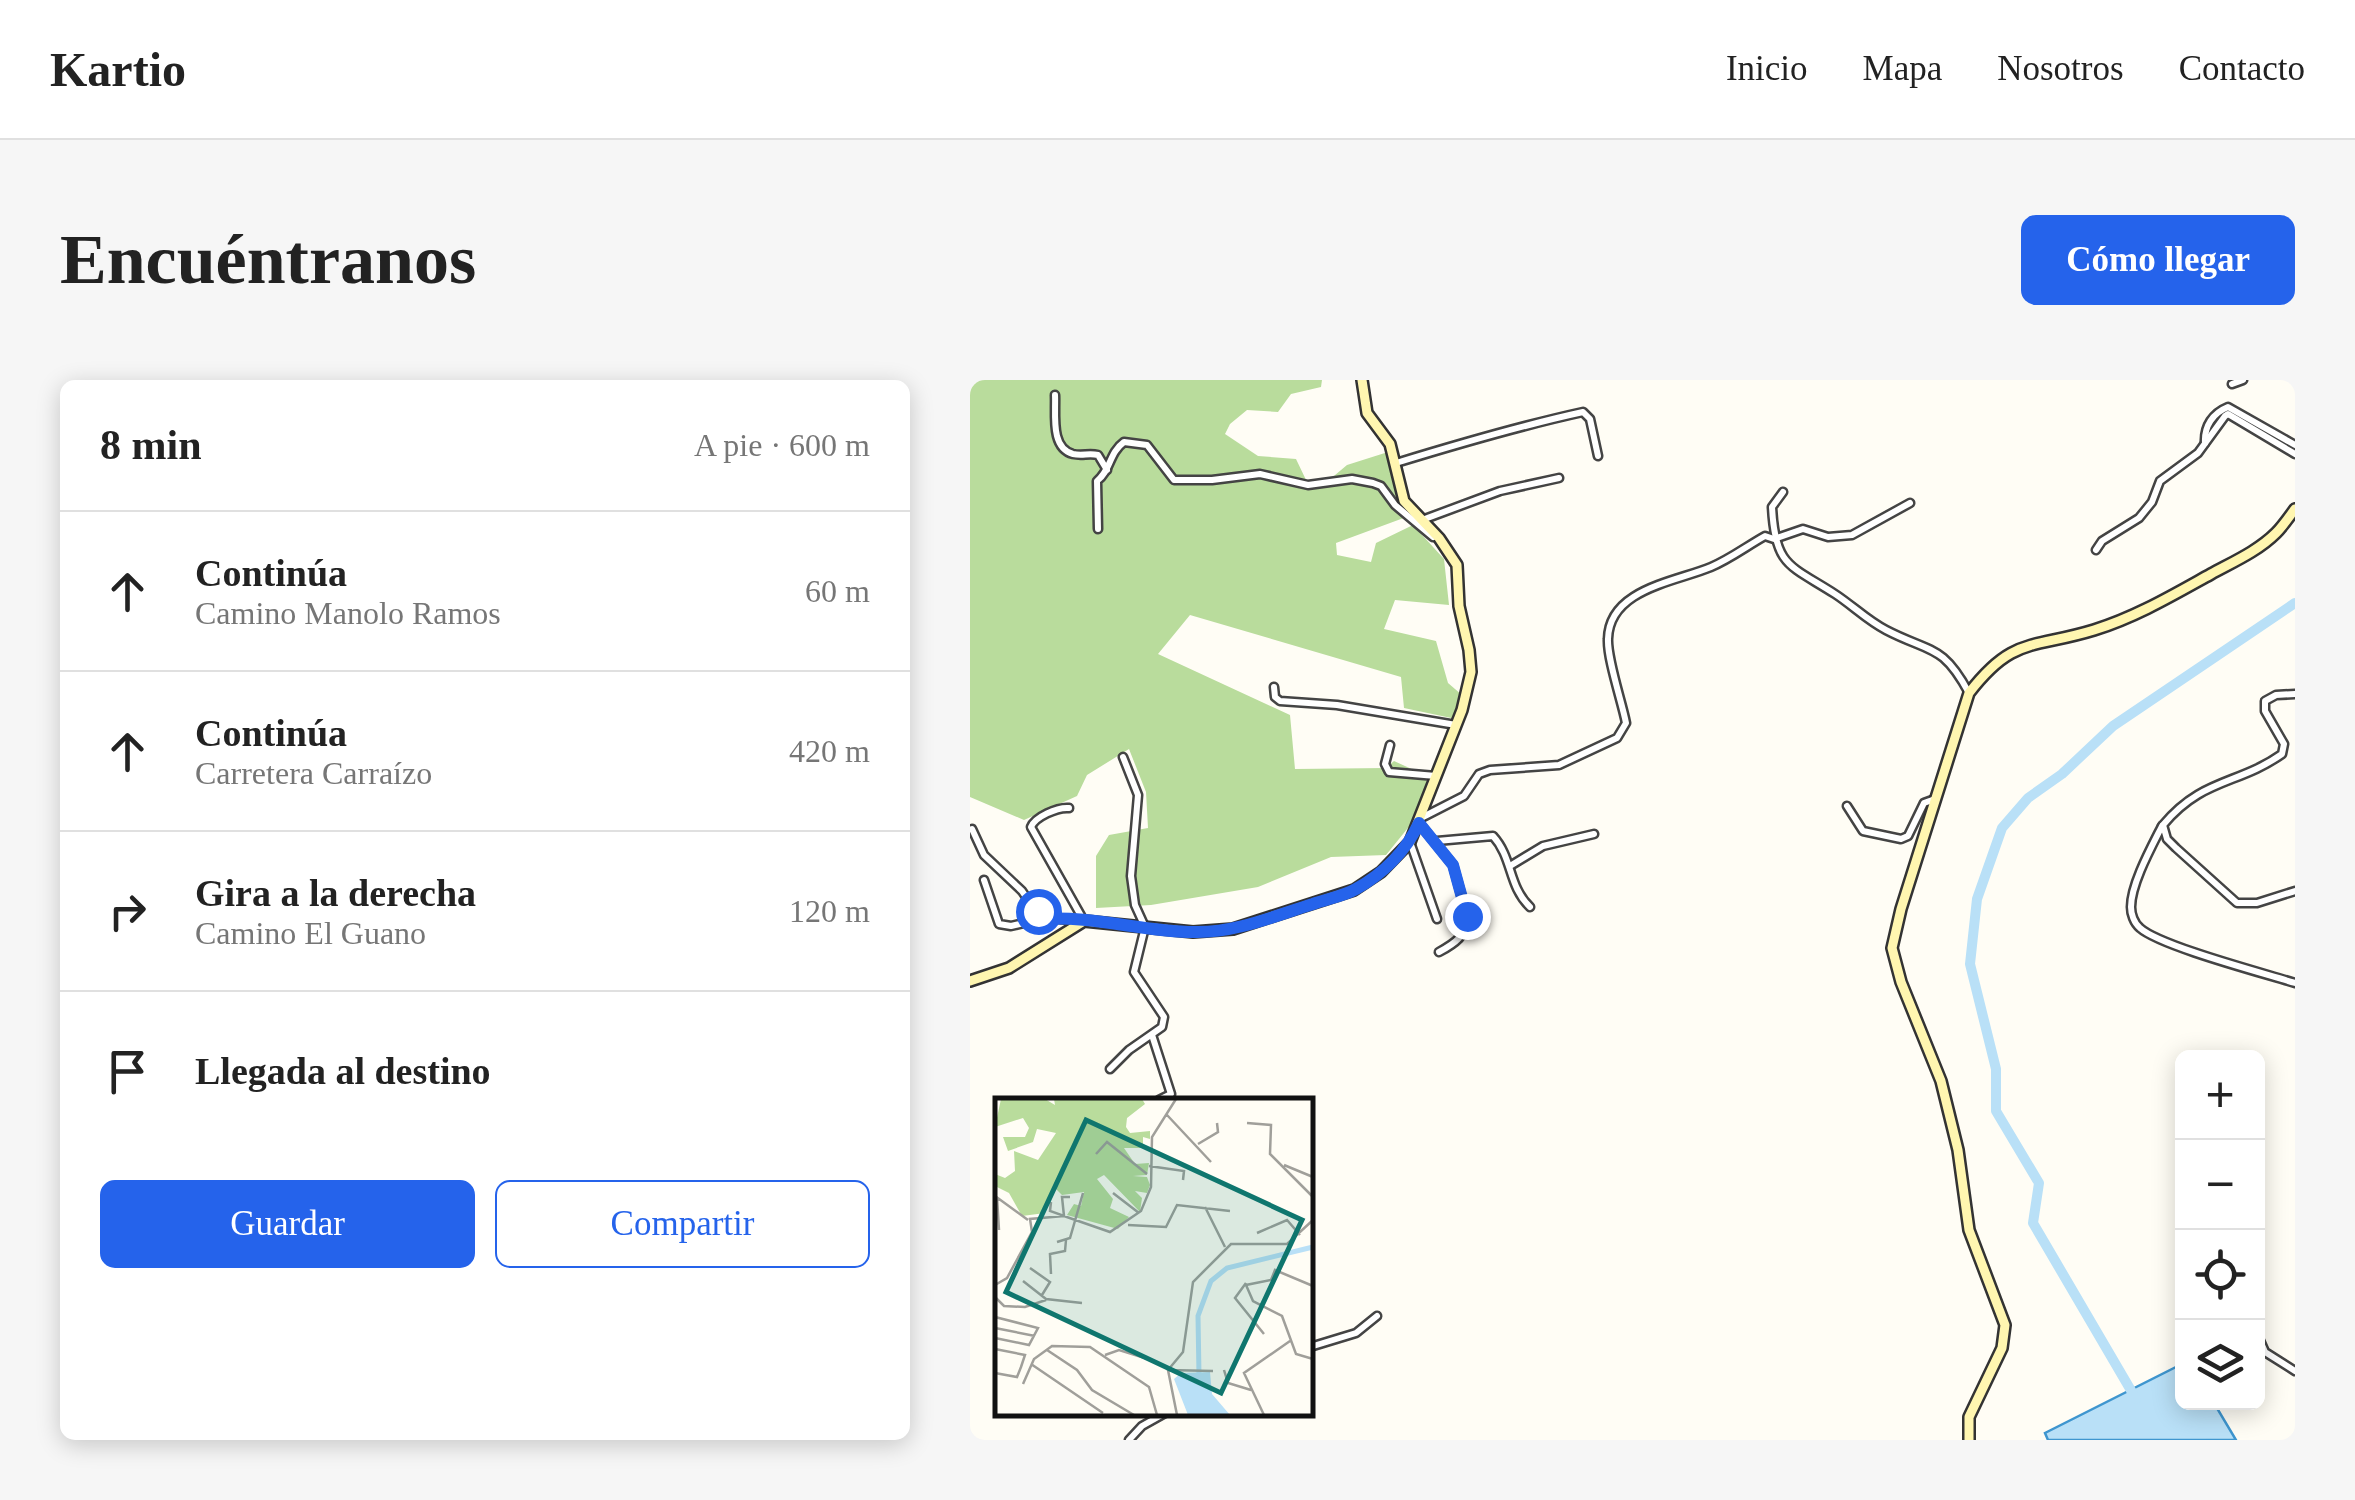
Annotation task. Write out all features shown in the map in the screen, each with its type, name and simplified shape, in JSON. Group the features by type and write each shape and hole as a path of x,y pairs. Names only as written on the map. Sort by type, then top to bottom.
{"street":[{"path":"984,880 1000,924 1011,926 1041,919 1193,932 1233,930 1354,890 1381,872 1410,842 1456,725 1471,672 1459,606 1457,566 1404,501 1390,444 1366,413 1362,380"},
{"path":"2232,384 2243,380"},
{"path":"1055,396 1056,435 1065,450 1075,455 1098,455 1107,471"},
{"path":"2206,442 2205,430 2212,418 2228,407 2295,445"},
{"path":"1396,463 1488,434 1583,412 1590,419 1598,456"},
{"path":"2096,550 2140,518 2160,481 2198,452 2228,414 2295,454"},
{"path":"1098,529 1097,481 1107,471 1112,454 1124,442 1147,445 1174,480 1260,474 1308,485 1352,479 1382,486 1396,505 1448,552"},
{"path":"1422,520 1500,491 1559,478"},
{"path":"1783,492 1772,508 1774,539 1796,572 1885,630 1939,653 1970,694"},
{"path":"1420,820 1464,796 1479,774 1559,766 1617,738 1626,723 1608,638 1615,614 1630,598 1715,565 1765,536 1774,539 1803,529 1828,536 1852,536 1910,503"},
{"path":"1968,1440 1969,1417 2002,1348 2005,1325 1969,1230 1958,1150 1942,1081 1901,982 1892,948 1970,694 1991,665 2010,652 2137,615 2255,550 2276,534 2295,509"},
{"path":"1274,687 1280,701 1338,704 1456,725"},
{"path":"2295,694 2276,695 2265,702 2284,744 2282,754 2268,764 2210,785 2177,808 2148,854 2130,905 2141,930 2295,983"},
{"path":"1390,745 1385,764 1389,772 1436,776"},
{"path":"1110,1069 1162,1027 1164,1016 1134,972 1144,926 1134,905 1131,876 1138,795 1123,757"},
{"path":"1847,806 1863,832 1901,839 1908,836 1924,803 1936,798"},
{"path":"1068,808 1035,820 1031,827 1084,921"},
{"path":"1420,820 1458,874 1467,916 1459,940 1442,951"},
{"path":"2163,825 2176,848 2237,903 2257,903 2295,891"},
{"path":"972,830 984,855 1022,891 1041,919"},
{"path":"1510,866 1543,846 1594,834"},
{"path":"1436,842 1493,836 1510,866 1516,893 1530,908"},
{"path":"1410,842 1437,919"},
{"path":"970,980 1008,968 1084,921"},
{"path":"1152,1035 1172,1094 1163,1098"},
{"path":"1312,1346 1356,1333 1377,1316"},
{"path":"2265,1352 2295,1371"},
{"path":"1129,1440 1142,1426 1162,1415"}],"green space":[{"path":"970,380 1322,380 1321,387 1291,394 1278,412 1247,410 1230,424 1225,434 1258,456 1296,459 1307,482 1322,486 1347,465 1388,452 1397,499 1409,516 1336,543 1337,555 1371,562 1376,543 1413,525 1444,559 1449,605 1395,600 1384,629 1436,641 1448,683 1462,695 1456,719 1404,708 1401,677 1190,615 1158,654 1290,715 1295,769 1386,768 1394,761 1416,771 1427,781 1416,818 1386,855 1331,857 1258,887 1151,905 1096,908 1096,856 1109,835 1148,828 1146,792 1129,749 1087,775 1077,796 1024,820 970,797"}],"water":[{"path":"2175,1368 2175,1410 2218,1410 2236,1440 2048,1440 2045,1433"}],"waterway":[{"path":"2136,1399 2033,1223 2039,1183 1996,1111 1996,1069 1970,964 1977,899 2002,828 2028,798 2062,774 2113,726 2295,603"}],"route":[{"path":"1038,911 1041,919 1068,918 1193,932 1233,930 1354,890 1381,872 1402,851 1419,823 1458,874 1467,916"}]}
